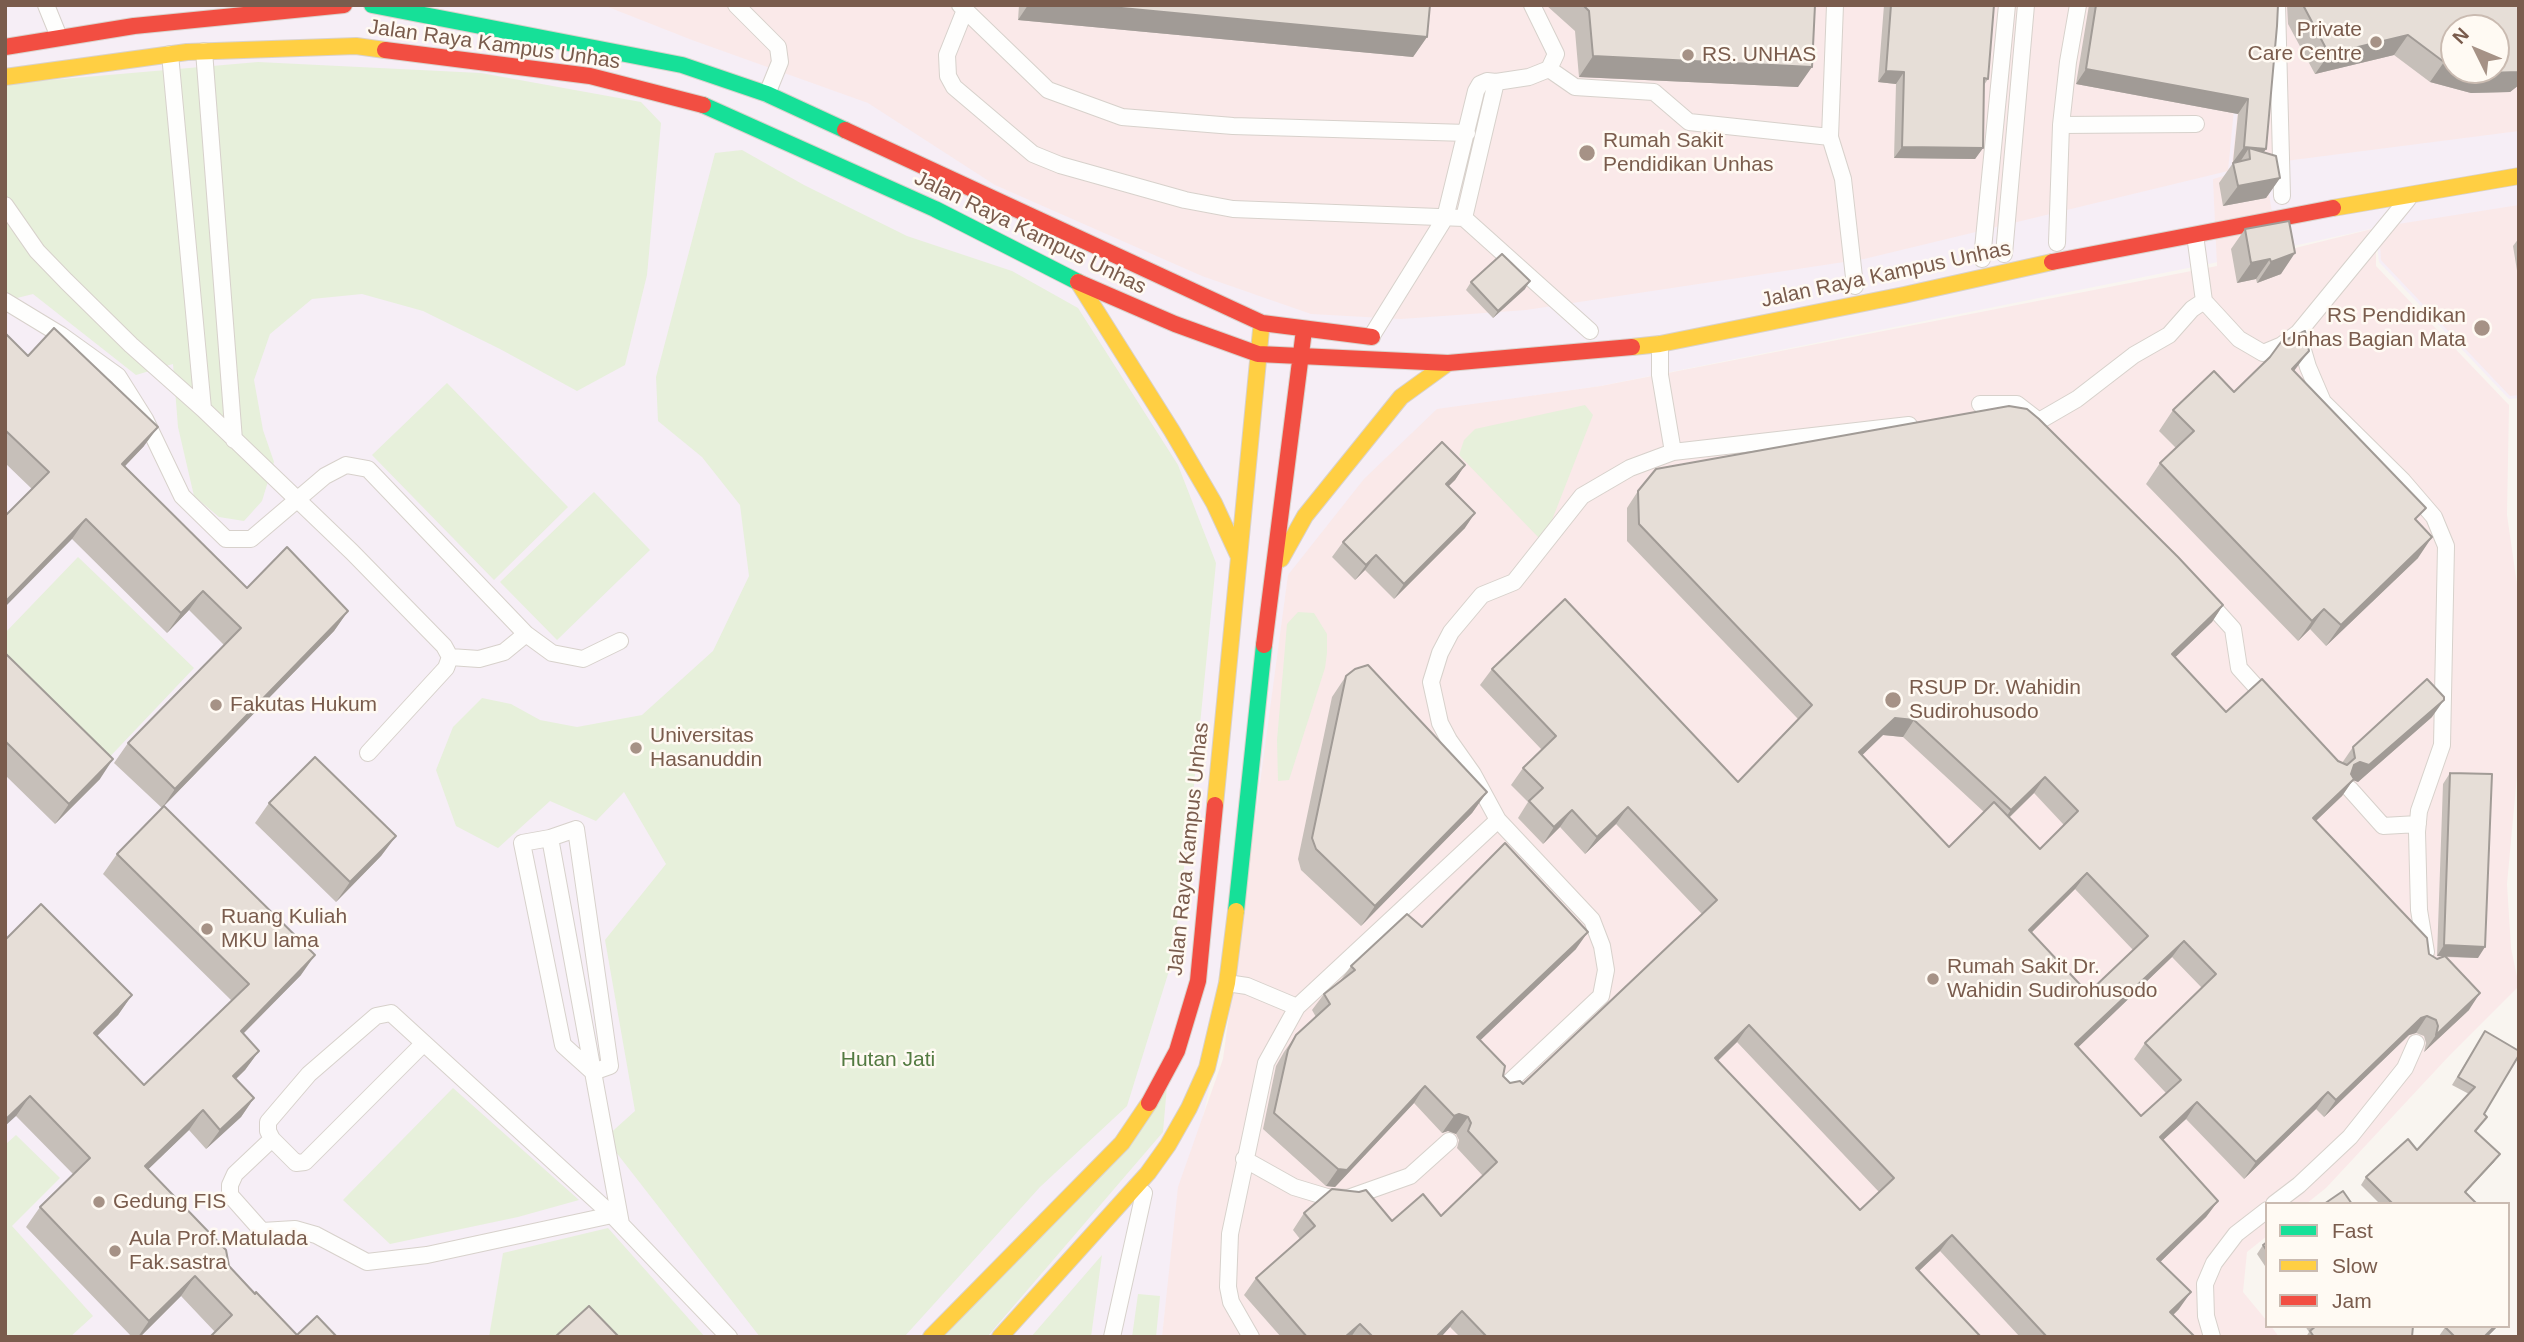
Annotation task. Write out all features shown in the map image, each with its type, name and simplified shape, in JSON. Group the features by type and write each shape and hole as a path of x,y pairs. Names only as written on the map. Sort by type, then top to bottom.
{"street":[{"name":"Jalan Raya Kampus Unhas","path":"5,47 134,26 344,5"},
{"name":"Jalan Raya Kampus Unhas","path":"372,5 682,65 935,209 1078,282 1175,324 1258,354 1448,363 1639,341 1660,344 1904,295 1978,265 2058,247 2195,235 2414,192 2450,179 2519,176"},
{"name":"Jalan Raya Kampus Unhas","path":"5,77 170,54 356,46 590,76 706,106 758,106 1262,323 1378,337"},
{"path":"1078,282 1172,431 1214,503 1239,557"},
{"name":"Jalan Raya Kampus Unhas","path":"1835,290 1862,284"},
{"name":"Jalan Raya Kampus Unhas","path":"931,1337 1122,1143 1158,1089 1177,1051 1198,981 1262,323"},
{"path":"1000,1337 1148,1173 1184,1117 1207,1068 1227,983 1271,576 1304,328"},
{"path":"1571,332 1596,330"},
{"path":"1271,576 1305,516 1366,439 1401,397 1448,363"}],"lane":[{"path":"46,5 59,37"},
{"path":"736,5 778,47 780,62 758,106"},
{"path":"1378,337 1445,218 1476,91 1480,84 1487,80 1496,82 1529,76 1549,69 1556,54 1532,5"},
{"path":"1835,5 1830,136 1843,179 1862,284"},
{"path":"1978,265 2007,5"},
{"path":"2009,259 2026,5"},
{"path":"2058,247 2061,125 2078,5"},
{"path":"2277,5 2282,196"},
{"path":"1467,133 1233,126 1122,117 1048,90 962,8 947,55 948,76 954,87 1025,149 1050,162 1185,200 1233,209 1464,218 1596,330"},
{"path":"204,51 234,440"},
{"path":"170,54 203,410"},
{"path":"1549,69 1575,87 1654,92 1689,122 1830,136"},
{"path":"1464,218 1496,82"},
{"path":"2061,125 2196,124"},
{"path":"2195,235 2204,301 2239,339 2263,353 2283,345 2298,333 2414,192"},
{"path":"5,205 37,251 66,281 297,500 444,646 450,657 446,668 368,753"},
{"path":"5,301 61,335 118,376 145,419 182,496 226,539 251,539 325,476 346,465 368,469 526,634 552,653 583,659 620,641"},
{"path":"1980,404 2017,404 2044,426 2134,355 2169,335 2192,309 2204,301"},
{"path":"2298,333 2308,367 2323,402 2403,481 2434,517 2446,546 2442,745 2419,811 2418,824 2419,910 2426,946 2426,965"},
{"path":"1660,344 1660,375 1673,452"},
{"path":"1501,1090 1601,996 1606,970 1602,946 1592,920 1498,820 1473,774 1440,723 1431,682 1440,653 1451,632 1482,596 1514,582 1582,496 1630,468 1673,452 1926,424"},
{"path":"2196,589 2233,629 2239,668 2282,715"},
{"path":"450,657 479,659 504,652 526,634"},
{"path":"2350,789 2383,826 2418,824"},
{"path":"1251,1337 1231,1302 1227,1287 1230,1234 1266,1063 1297,1007 1498,820"},
{"path":"576,830 610,1066 593,1072 563,1045 522,843 576,830"},
{"path":"550,838 617,1219"},
{"path":"1227,983 1247,986 1297,1007"},
{"path":"424,1043 305,1162 296,1163 272,1139 268,1122 309,1074 379,1013 391,1013 424,1043 617,1219 729,1337"},
{"path":"2277,1202 2299,1185 2350,1137 2405,1068 2416,1044"},
{"path":"272,1139 235,1174 230,1185 230,1195 262,1231 295,1228 316,1235 367,1262 427,1255 617,1219"},
{"path":"1244,1159 1294,1187 1327,1197 1348,1198 1410,1176 1449,1141"},
{"path":"1112,1337 1148,1173"},
{"path":"2212,1337 2206,1316 2205,1284 2214,1263 2236,1234 2265,1212"}],"shaded area":[{"name":"Universitas Hasanuddin","path":"5,5 2281,5 2519,125 2519,398 2509,399 2379,262 2375,228 1601,386 1437,410 1264,828 1169,1279 1162,1337 5,1337"},
{"name":"Rumah Sakit Pendidikan Unhas","path":"603,5 2244,5 2228,171 1864,259 1526,310 1401,319 1311,314 1202,276 995,185 868,103"},
{"name":"RSUP Dr. Wahidin Sudirohusodo","path":"2249,5 2519,5 2519,131 2264,166 2279,252 2376,228 2376,266 2509,405 2507,515 2519,598 2518,765 2507,884 2511,948 2519,986 2449,1056 2326,1188 2308,1202 2265,1202 2265,1238 2247,1252 2243,1292 2265,1319 2265,1328 2272,1328 2279,1337 1162,1337 1178,1187 1223,1059 1288,575 1364,479 1437,409 1601,386 2217,266 2213,179 2231,174"},
{"name":"RS Pendidikan Unhas Bagian Mata","path":"2519,205 2519,395 2510,396 2381,260 2379,227"}],"green space":[{"path":"258,62 481,73 641,102 661,123 647,275 625,365 577,391 423,311 362,294 312,299 270,334 254,380 263,430 274,462 262,501 244,521 219,517 194,496 178,427 173,364 136,375 33,294 5,301 5,84"},
{"name":"Hutan Jati","path":"742,150 804,185 907,236 1012,271 1078,308 1178,465 1216,563 1194,785 1173,958 1127,1106 1040,1187 904,1337 760,1337 605,1138 635,1111 605,940 666,864 624,792 596,821 550,801 498,848 456,826 436,770 453,727 482,698 511,704 540,720 577,727 642,715 713,651 749,576 740,505 702,457 658,421 656,377 715,153"},
{"path":"447,383 568,507 494,580 372,455"},
{"path":"1585,405 1593,415 1545,538 1539,538 1459,455 1464,440 1475,429"},
{"path":"594,492 650,550 557,640 500,582"},
{"path":"78,557 194,668 102,765 5,672 5,633"},
{"path":"1298,612 1314,613 1327,634 1327,653 1325,668 1289,780 1278,781 1277,740 1287,624"},
{"path":"1167,1086 1163,1132 987,1337 940,1337"},
{"path":"453,1088 579,1200 518,1217 390,1244 343,1200"},
{"path":"16,1135 60,1178 12,1226 93,1316 70,1337 5,1337 5,1145"},
{"path":"608,1228 705,1337 489,1337 503,1253"},
{"path":"1102,1255 1091,1337 1031,1337"},
{"path":"1138,1294 1160,1296 1156,1337 1132,1337"}],"building":[{"path":"1090,5 1430,5 1427,37"},
{"name":"RS. UNHAS","path":"1583,5 1815,5 1812,67 1593,56 1589,11"},
{"path":"1891,5 1994,5 1988,79 1984,78 1983,148 1902,147 1904,72 1886,71"},
{"path":"2096,5 2278,5 2266,149 2244,147 2248,99 2086,69"},
{"path":"2303,5 2519,5 2519,72 2510,72 2510,14 2440,14 2440,59 2408,35 2329,54"},
{"path":"2249,148 2276,156 2280,178 2238,186 2233,163 2250,159"},
{"path":"2289,221 2295,253 2271,262 2270,259 2251,263 2245,229"},
{"path":"1502,254 1530,281 1498,311 1471,282"},
{"path":"54,328 158,427 122,464 247,588 287,547 348,611 175,789 128,743 241,628 203,591 181,613 86,519 5,602 5,516 49,472 5,430 5,333 28,356"},
{"path":"2305,331 2309,351 2292,369 2426,508 2415,519 2432,537 2341,625 2324,609 2312,621 2160,463 2194,431 2173,410 2214,371 2234,392 2270,357 2281,342"},
{"path":"2009,406 2027,409 2178,557 2223,605 2172,654 2226,712 2262,679 2338,761 2347,765 2355,758 2353,747 2427,679 2444,697 2444,700 2369,765 2360,762 2354,765 2351,774 2354,779 2313,818 2427,938 2429,954 2437,959 2445,956 2480,993 2436,1035 2436,1020 2427,1016 2421,1018 2336,1100 2328,1092 2256,1162 2197,1102 2160,1137 2218,1201 2157,1259 2191,1292 2170,1312 2195,1337 2047,1337 1952,1235 1916,1268 1981,1337 1487,1337 1462,1311 1436,1337 1373,1337 1360,1324 1345,1337 1307,1337 1256,1278 1315,1226 1304,1213 1332,1189 1359,1192 1366,1190 1392,1221 1423,1194 1441,1216 1497,1162 1468,1131 1471,1123 1468,1117 1459,1114 1454,1116 1425,1086 1347,1170 1338,1169 1274,1113 1288,1050 1296,1035 1330,1004 1324,994 1355,970 1351,966 1407,914 1422,927 1505,843 1588,932 1477,1037 1505,1066 1503,1076 1510,1083 1520,1081 1523,1084 1717,900 1628,807 1597,837 1572,810 1554,827 1529,801 1543,788 1523,768 1556,736 1492,669 1565,599 1738,782 1812,705 1639,524 1638,491 1656,469","holes":["1895,718 1914,720 2011,810 2045,777 2078,811 2040,849 1994,802 1949,847 1859,752","2087,873 2148,936 2088,993 2029,930","2184,941 2216,974 2145,1043 2181,1080 2141,1116 2075,1044","1749,1025 1894,1178 1860,1210 1715,1058"]},
{"path":"1442,442 1465,465 1446,484 1475,513 1404,584 1376,555 1366,565 1343,542"},
{"path":"5,653 113,759 69,804 5,741"},
{"path":"1368,665 1487,792 1375,906 1316,849 1312,838 1346,676 1355,669"},
{"path":"315,757 396,836 350,882 269,803"},
{"path":"2450,773 2492,774 2485,947 2444,945"},
{"path":"164,806 315,955 241,1031 259,1051 233,1076 254,1098 220,1130 203,1110 145,1166 226,1250 229,1266 297,1335 317,1316 337,1337 210,1337 232,1315 195,1276 149,1321 40,1207 90,1158 30,1096 5,1120 5,940 41,904 132,995 94,1033 144,1085 249,984 117,854"},
{"path":"2485,1031 2519,1051 2484,1114 2487,1117 2475,1131 2500,1154 2465,1192 2475,1202 2391,1202 2366,1177 2408,1139 2417,1150 2475,1087 2458,1077"},
{"path":"2343,1191 2351,1202 2327,1202"},
{"path":"589,1306 619,1337 555,1337"},
{"path":"2314,1328 2413,1328 2412,1337 2314,1337 2310,1331"},
{"path":"2446,1328 2493,1328 2484,1337 2455,1337"}],"traffic: fast":[{"path":"372,5 682,65 767,94 845,130"},
{"path":"703,105 935,209 1078,282"},
{"path":"1236,911 1264,645"}],"traffic: slow":[{"path":"5,77 187,52 356,46 385,50"},
{"path":"2333,208 2519,176"},
{"path":"1632,347 1660,344 1904,295 2052,262"},
{"path":"1078,282 1172,431 1214,503 1238,555"},
{"path":"1215,805 1261,330"},
{"path":"1281,559 1305,516 1401,397 1448,363"},
{"path":"1000,1337 1148,1173 1189,1108 1207,1068 1227,983 1236,911"},
{"path":"931,1337 1122,1143 1149,1103"}],"traffic: jam":[{"path":"5,47 134,26 344,5"},
{"path":"385,50 590,76 703,105"},
{"path":"845,130 1262,323 1372,337"},
{"path":"2052,262 2333,208"},
{"path":"1078,282 1175,324 1258,354 1448,363 1632,347"},
{"path":"1264,645 1304,330"},
{"path":"1149,1103 1177,1051 1198,981 1215,805"}],"place":[{"name":"Private Care Centre","path":"2376,42"},
{"name":"RS. UNHAS","path":"1688,55"},
{"name":"Rumah Sakit Pendidikan Unhas","path":"1587,153"},
{"name":"RS Pendidikan Unhas Bagian Mata","path":"2482,328"},
{"name":"RSUP Dr. Wahidin Sudirohusodo","path":"1893,700"},
{"name":"Fakutas Hukum","path":"216,705"},
{"name":"Universitas Hasanuddin","path":"636,748"},
{"name":"Ruang Kuliah MKU lama","path":"207,929"},
{"name":"Rumah Sakit Dr. Wahidin Sudirohusodo","path":"1933,979"},
{"name":"Gedung FIS","path":"99,1202"},
{"name":"Aula Prof.Matulada Fak.sastra","path":"115,1251"}]}
